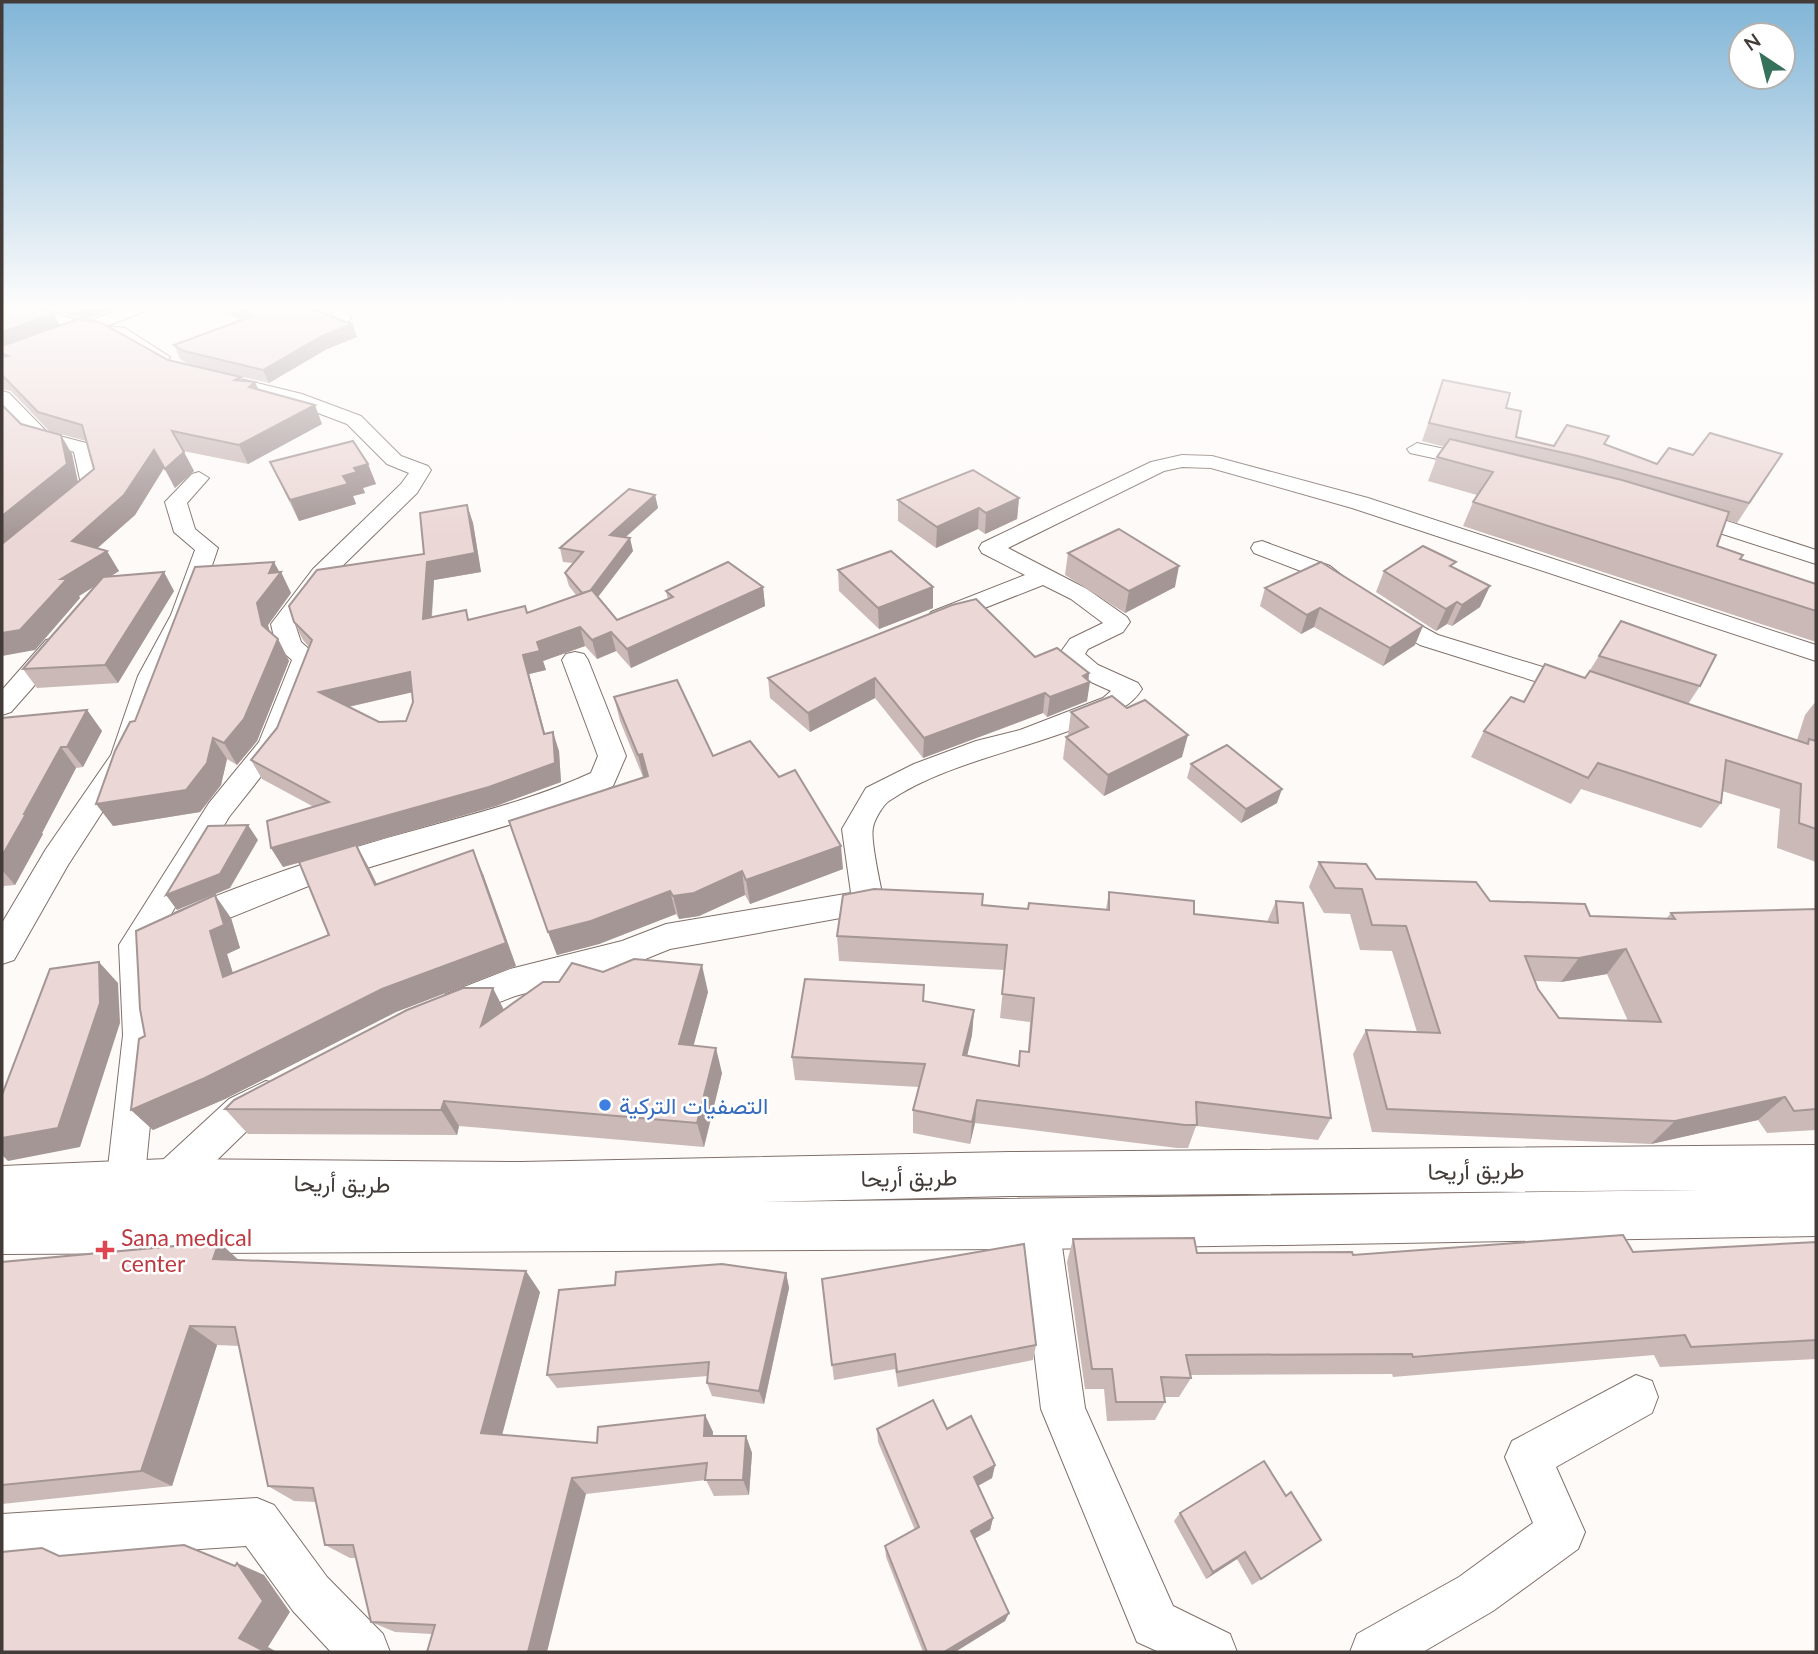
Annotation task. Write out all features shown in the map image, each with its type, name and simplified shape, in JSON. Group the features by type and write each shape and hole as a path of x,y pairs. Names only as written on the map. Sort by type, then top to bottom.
{"main road":[{"name":"طريق أريحا","path":"2,1189 146,1184 521,1185 996,1175 1816,1167"},
{"path":"2,1230 1040,1225 1816,1212"}],"street":[{"path":"244,385 296,398 354,421 394,460 421,470 409,488 321,574 283,624 289,646 306,658 271,746 219,810 135,946 142,990 133,1126 146,1184 242,1111 295,1082"},
{"path":"5,405 41,437 83,448 92,486 52,519"},
{"path":"1417,449 1494,464"},
{"path":"434,1014 510,983 628,953 666,937 868,902 857,830 876,795 937,766 986,748 1027,738 1112,704 1129,689 1089,671 1071,656 1079,644 1114,627 1118,622 1079,594 990,548 1158,466 1182,461 1213,462 1360,503 1816,653"},
{"path":"2,951 57,857 124,757 151,676 183,615 207,548 185,532 176,502 199,478"},
{"path":"1664,508 1816,557"},
{"path":"1262,548 1322,571 1429,640 1596,692"},
{"path":"918,626 1044,576"},
{"path":"2,706 74,624"},
{"path":"135,946 233,901 323,867 516,815 569,797 603,779 612,756 575,660"},
{"path":"1040,1225 1063,1409 1154,1624 1212,1652"},
{"path":"1375,1652 1476,1594 1561,1532 1528,1457 1636,1397"},
{"path":"2,1538 257,1521 310,1594 365,1652"}],"building":[{"path":"12,385 251,385 249,387 315,405 239,445 172,431 184,452 165,469 154,450 124,495 72,541 107,551 61,579 67,579 20,630 2,633 2,544 94,469 82,425 38,412"},
{"path":"1441,385 1470,385 1510,393 1506,408 1521,411 1516,437 1554,446 1567,425 1609,436 1604,444 1657,464 1669,448 1693,455 1710,433 1782,454 1749,503 1578,456 1429,423"},
{"path":"2,405 21,424 61,435 67,464 2,516"},
{"path":"1450,439 1622,480 1729,512 1717,546 1743,555 1740,559 1816,584 1816,611 1473,502 1493,472 1437,457"},
{"path":"353,441 368,464 354,468 357,472 343,476 348,484 290,500 270,462"},
{"path":"973,470 1019,498 986,513 979,508 937,527 898,500"},
{"path":"629,489 655,495 610,535 630,538 590,591 582,593 565,573 583,552 560,548"},
{"path":"467,505 475,553 427,562 423,619 466,610 468,620 525,606 527,613 592,590 617,620 673,597 666,591 728,562 763,587 627,649 611,632 592,640 580,627 537,642 540,651 523,655 544,734 553,732 555,763 489,787 271,848 267,821 329,802 251,760 277,728 312,640 294,622 289,606 317,570 424,554 420,513","holes":["410,672 413,702 406,721 379,722 319,692"]},
{"path":"1119,529 1179,566 1129,591 1068,553"},
{"path":"1423,546 1456,562 1450,566 1490,586 1462,605 1457,602 1446,609 1384,571"},
{"path":"891,551 933,587 878,608 838,570"},
{"path":"274,562 269,573 281,572 257,603 262,625 278,639 244,719 224,743 213,738 207,763 186,790 96,804 115,751 130,722 135,721 195,567"},
{"path":"1321,562 1423,626 1390,648 1320,608 1307,615 1265,588"},
{"path":"164,572 105,665 23,669 103,577"},
{"path":"976,599 1035,657 1057,648 1089,673 1083,676 1090,682 1050,697 1045,693 924,738 875,678 808,713 768,678 952,605"},
{"path":"1621,621 1716,655 1700,686 1599,656"},
{"path":"1545,664 1585,678 1590,671 1808,744 1809,739 1816,741 1816,829 1799,823 1801,784 1726,760 1721,803 1598,763 1588,778 1484,731 1511,697 1524,702"},
{"path":"677,680 713,756 750,741 779,777 795,770 841,846 746,880 742,871 694,893 673,896 670,891 591,921 548,932 509,821 648,776 642,754 638,755 614,697"},
{"path":"1112,696 1127,708 1145,700 1188,735 1108,775 1066,737 1088,727 1071,712"},
{"path":"87,710 67,747 61,747 2,856 2,718"},
{"path":"1227,745 1282,789 1246,809 1191,764"},
{"path":"248,825 220,874 166,895 208,826"},
{"path":"356,845 375,885 473,850 506,943 382,989 205,1078 131,1110 139,1039 145,1036 140,1009 136,931 215,895 224,925 210,931 223,977 329,935 299,862"},
{"path":"1319,862 1366,864 1376,879 1476,882 1490,901 1585,904 1590,916 1675,919 1671,913 1816,909 1816,1109 1794,1111 1785,1097 1675,1121 1387,1109 1366,1030 1440,1033 1406,926 1372,925 1362,889 1335,888","holes":["1626,949 1661,1022 1559,1018 1538,989 1525,956 1579,958"]},
{"path":"874,889 983,894 982,905 1028,909 1029,903 1109,910 1109,892 1194,901 1194,914 1278,923 1276,901 1303,903 1331,1118 1196,1102 1197,1125 1185,1125 977,1100 972,1122 913,1110 925,1064 792,1057 805,979 924,985 923,1001 974,1010 963,1055 1019,1066 1020,1051 1029,1052 1034,998 1002,994 1007,945 837,936 843,895"},
{"path":"634,959 702,965 679,1044 716,1048 697,1123 444,1101 441,1110 225,1109 234,1100 407,1010 463,988 493,988 481,1026 543,982 559,982 572,963 603,972"},
{"path":"99,962 100,1003 58,1128 2,1138 2,1095 50,969"},
{"path":"1623,1235 1633,1252 1816,1242 1816,1340 1691,1347 1685,1335 1413,1357 1412,1354 1186,1355 1191,1378 1161,1377 1165,1402 1116,1402 1112,1369 1092,1369 1073,1239 1194,1238 1197,1253 1352,1252 1353,1255"},
{"path":"219,1242 213,1259 526,1271 481,1433 597,1443 598,1427 705,1415 704,1436 746,1436 743,1480 705,1480 707,1463 572,1478 528,1652 427,1652 435,1625 371,1622 353,1545 325,1545 313,1488 268,1486 235,1327 190,1326 141,1471 2,1485 2,1262"},
{"path":"1024,1244 1036,1345 897,1372 895,1354 832,1365 822,1279"},
{"path":"722,1264 786,1273 759,1391 707,1383 709,1362 547,1375 559,1290 615,1285 616,1272"},
{"path":"933,1400 947,1429 971,1416 995,1465 974,1477 993,1518 971,1531 1009,1613 944,1652 927,1652 885,1546 919,1527 877,1429"},
{"path":"1264,1461 1286,1496 1291,1492 1321,1540 1261,1579 1245,1552 1213,1572 1180,1513"},
{"path":"184,1545 235,1566 237,1563 263,1601 239,1638 266,1652 2,1652 2,1552 42,1548 59,1556"}],"place":[{"name":"التصفيات التركية","path":"605,1105"},
{"name":"Sana medical center","path":"105,1250"}]}
